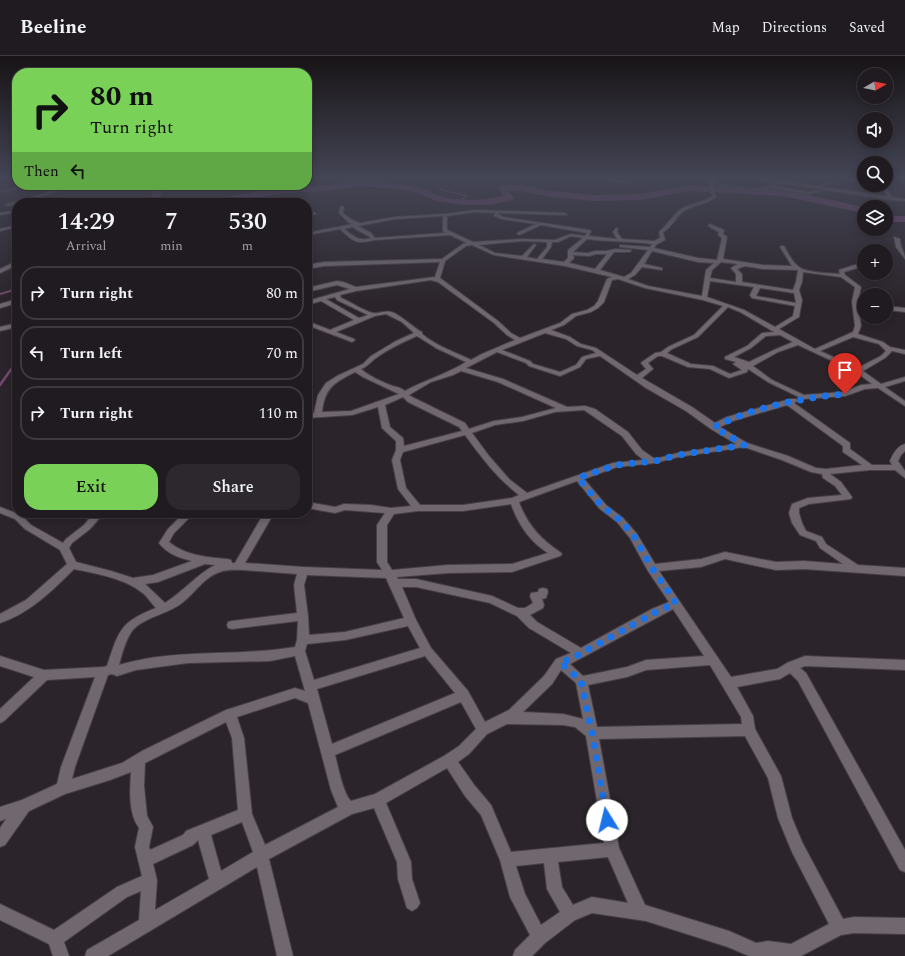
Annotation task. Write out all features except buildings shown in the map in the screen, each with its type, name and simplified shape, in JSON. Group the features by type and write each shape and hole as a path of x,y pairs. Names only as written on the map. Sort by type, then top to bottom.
{"street":[{"path":"349,220 356,225 358,229 369,234 371,238 374,239"},
{"path":"312,233 384,220"},
{"path":"445,220 445,231 494,254 539,259 595,270 647,287 704,298 727,305 742,311 816,351 858,371 905,404"},
{"path":"519,220 589,231 587,237 580,245 570,251 571,258 565,264"},
{"path":"312,416 352,413 381,404 403,395 429,381 451,374 471,362 497,350 562,324 574,315 589,311 601,302 610,279 621,278 632,274 641,265 655,243 663,239 661,232 675,220"},
{"path":"519,234 535,225 544,223"},
{"path":"704,298 709,270 716,264 725,237 720,235 722,231 720,229 710,225"},
{"path":"0,230 12,227"},
{"path":"341,228 354,240 363,242 374,239 450,234"},
{"path":"616,229 614,232 620,240"},
{"path":"312,266 324,264 443,260 465,245 522,240 560,241 571,235 587,237 734,268 745,264"},
{"path":"896,238 898,239 898,247 905,257"},
{"path":"606,242 620,240 655,243"},
{"path":"539,259 549,247 550,241"},
{"path":"363,242 369,249"},
{"path":"595,270 601,266 614,247 606,242"},
{"path":"524,257 534,246"},
{"path":"776,329 796,316 799,300 796,292 800,270 782,247"},
{"path":"570,253 589,255 595,252 606,253 620,250 629,251"},
{"path":"438,279 443,260"},
{"path":"716,264 745,264 843,276 858,287 855,302 858,326 856,333 816,351"},
{"path":"0,271 12,265"},
{"path":"641,265 660,270"},
{"path":"843,276 841,272 857,266"},
{"path":"734,268 739,274 739,283"},
{"path":"312,302 338,296 355,289 438,279 496,322 509,334 520,340"},
{"path":"708,279 796,292"},
{"path":"312,289 341,283 355,289"},
{"path":"758,286 753,295 754,297 797,305"},
{"path":"338,296 373,315"},
{"path":"322,299 358,320"},
{"path":"0,306 12,303"},
{"path":"663,354 666,350 695,337 714,322 727,305"},
{"path":"893,309 905,310"},
{"path":"330,332 358,320 386,312 394,314 420,333 423,338 438,347 471,362"},
{"path":"312,325 352,340"},
{"path":"1,327 12,326"},
{"path":"546,331 568,338 579,345 594,349 637,378 689,409 714,427 744,445 785,458 807,468 826,472 870,466 898,468"},
{"path":"322,415 318,413 319,401 321,393 326,386 365,365 373,357 398,342 420,333"},
{"path":"637,378 650,369 644,363 657,354 663,354 690,366 711,367 729,376 744,371 745,369 725,359 749,347 764,334 782,333"},
{"path":"854,335 881,343 888,348 905,352"},
{"path":"749,365 776,351 799,342"},
{"path":"858,371 883,357 889,351 888,348"},
{"path":"497,350 531,365 560,374 578,366 584,358 601,354"},
{"path":"883,357 905,356"},
{"path":"729,357 749,365 770,381 796,395 810,397"},
{"path":"356,369 386,386 399,390 403,395 440,413 462,426 486,458 506,481 526,496"},
{"path":"459,369 477,372 495,378 526,391 541,400 567,409"},
{"path":"714,427 730,419 789,402 810,397 845,394 864,387 880,386 905,379"},
{"path":"789,402 838,438 847,446 846,450 870,466"},
{"path":"381,404 386,428 400,440 400,450 396,460 402,489 418,508"},
{"path":"400,450 494,423 523,419 555,410 585,408 592,410 625,434 642,455 655,461"},
{"path":"312,506 334,510 344,507 371,508 391,511 418,508 463,508 514,501 616,465 655,461 678,455 744,445"},
{"path":"905,446 897,454 894,460 898,468 905,475"},
{"path":"826,472 826,476 838,484 848,497 808,501 794,506 796,523 803,533 819,539 823,546 835,555 860,568"},
{"path":"578,478 603,507 620,520 634,536 652,568 728,683 747,716 749,730 774,776 785,818 797,847 839,927"},
{"path":"392,578 448,569 512,568 557,554 530,532 522,522 514,501"},
{"path":"391,511 382,525 382,562 392,578 411,621 427,651 464,695 483,730"},
{"path":"19,518 28,528 64,548 72,565"},
{"path":"64,548 69,541 94,518"},
{"path":"184,518 171,531 164,542 171,551 192,558 241,565 392,578 492,600 520,612 533,625 580,653"},
{"path":"241,565 266,518"},
{"path":"652,568 701,563 726,555 776,566 804,565 905,572"},
{"path":"131,582 154,579 204,560"},
{"path":"72,565 90,568 124,578 147,591 156,603 165,609"},
{"path":"0,619 10,616 29,605 72,565"},
{"path":"63,788 68,767 107,670 121,640 129,627 142,618 165,609 179,600 204,576 218,568 241,565"},
{"path":"303,571 299,585 303,616 301,645 313,699 338,790 344,804 350,808"},
{"path":"520,612 526,612 539,605 535,596 542,595 543,592"},
{"path":"93,956 260,857 350,808 378,800 449,760 464,750 483,730 506,718 548,680 560,662 571,659 656,612 676,603"},
{"path":"232,625 303,616"},
{"path":"0,661 44,674 117,670 136,665 188,658 270,656 301,645 411,621"},
{"path":"310,686 427,651"},
{"path":"581,681 627,672 646,665 713,660"},
{"path":"728,683 780,674 791,666 804,661 905,665"},
{"path":"560,662 581,681 592,733 612,849 640,912"},
{"path":"791,666 802,677 905,866"},
{"path":"0,717 44,674"},
{"path":"0,814 24,806 63,788 110,774 230,714 295,693 313,699"},
{"path":"328,752 464,695"},
{"path":"230,714 238,738 245,814 257,842 268,881 285,956"},
{"path":"506,718 535,718 579,723 592,733 749,730"},
{"path":"139,760 137,786 140,818 146,827 142,847 150,880 146,925"},
{"path":"449,760 470,791 486,810 507,860 518,897 540,937"},
{"path":"378,800 404,862 405,879 412,903"},
{"path":"0,840 24,806"},
{"path":"146,860 188,840 192,836 245,814"},
{"path":"203,832 217,882"},
{"path":"507,860 612,849"},
{"path":"550,856 555,889 570,914"},
{"path":"55,939 122,892 150,880"},
{"path":"521,956 540,937 570,914 592,905 640,912 729,939 756,951 770,952 792,952 839,927 854,925 905,926"},
{"path":"0,912 55,939 61,956"}],"waterway":[{"path":"0,294 12,290"},
{"path":"0,385 12,368"}],"route":[{"path":"607,820 584,691 581,681 560,662 571,659 656,612 676,603 652,568 644,551 634,536 620,520 603,507 578,478 616,465 655,461 678,455 744,445 714,427 730,419 789,402 810,397 845,394"}]}
